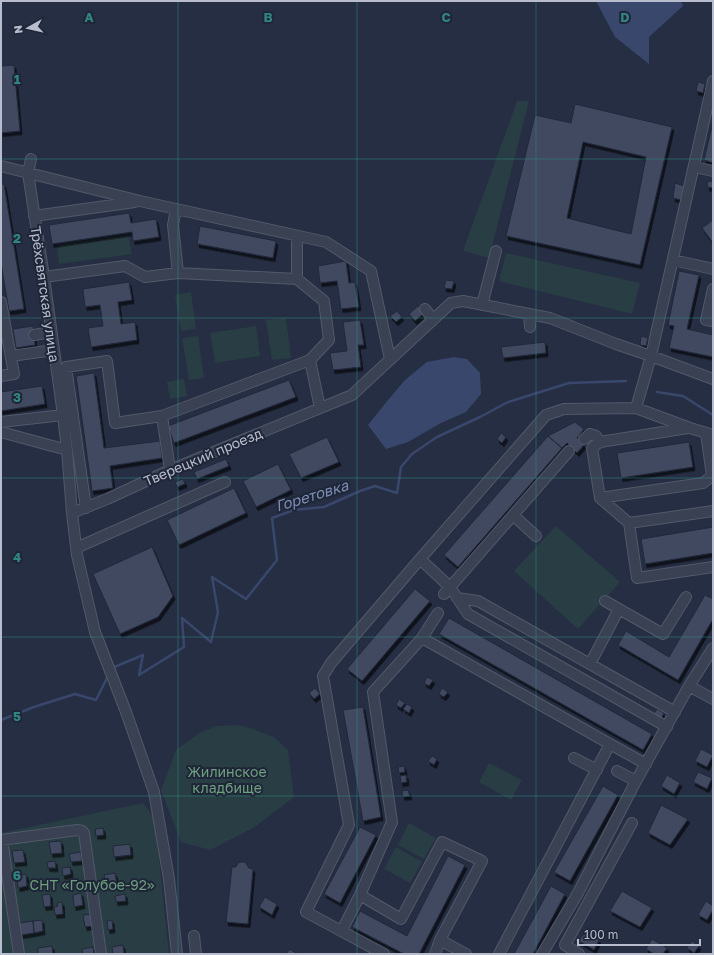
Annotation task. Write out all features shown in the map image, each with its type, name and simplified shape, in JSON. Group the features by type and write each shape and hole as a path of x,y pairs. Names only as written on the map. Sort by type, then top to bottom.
{"lane":[{"path":"636,408 651,356 713,81"},
{"path":"28,173 31,159"},
{"path":"1,166 140,201 326,242 371,271 390,359"},
{"path":"694,167 713,171"},
{"name":"Трёхсвятская улица","path":"28,173 63,415"},
{"path":"34,216 140,201"},
{"path":"176,209 173,225 178,273"},
{"path":"297,236 297,279"},
{"path":"482,304 496,251"},
{"path":"673,260 713,269"},
{"path":"44,277 125,266 145,277 178,273 297,279 324,301 329,340 310,360 162,416 116,422 107,361 66,367 86,508"},
{"path":"713,289 706,320 713,321"},
{"name":"Тверецкий проезд","path":"72,514 170,470 352,394 451,303 463,301 550,318 616,344 713,379"},
{"path":"1,302 14,374 1,376"},
{"path":"425,309 433,319"},
{"path":"529,314 530,327"},
{"path":"34,335 51,332"},
{"path":"11,356 54,350"},
{"path":"310,360 320,408"},
{"path":"384,954 342,930 306,912 349,825 323,676 331,663 546,415 564,409 636,408 710,434 712,476 703,483 600,498"},
{"path":"1,422 63,415 77,555 95,632 154,792 169,879 177,954"},
{"path":"162,416 170,470"},
{"path":"690,428 600,442 592,448 600,498 629,523 637,578 713,567"},
{"path":"1,432 67,450"},
{"path":"584,439 590,434 596,436 600,442"},
{"path":"447,590 569,451"},
{"path":"76,548 225,482"},
{"path":"629,523 713,512"},
{"path":"513,515 536,536"},
{"path":"420,559 447,590 457,598 468,614 666,728"},
{"path":"605,601 662,634 686,597"},
{"path":"457,598 478,601 675,712"},
{"path":"590,664 619,609"},
{"path":"342,930 360,895 392,822 373,692 422,638 438,613"},
{"path":"422,638 646,764"},
{"path":"542,954 578,893 636,781 689,686 713,648"},
{"path":"689,686 713,699"},
{"path":"499,954 610,744"},
{"path":"574,758 597,770"},
{"path":"617,771 636,781"},
{"path":"579,954 565,945 632,823"},
{"path":"19,954 2,840 77,830 84,833 101,954"},
{"path":"360,895 401,919 442,842 482,861 440,940 435,954"},
{"path":"194,936 196,954"},
{"path":"440,940 466,954"}],"green space":[{"path":"517,101 529,101 489,258 463,251"},
{"path":"128,235 132,254 59,264 57,251 58,245"},
{"path":"506,253 640,283 632,314 499,281"},
{"path":"191,292 196,329 181,331 175,295"},
{"path":"286,318 291,358 272,360 266,320"},
{"path":"256,326 260,356 215,363 210,333"},
{"path":"198,336 204,378 189,380 182,338"},
{"path":"184,379 187,396 170,399 167,382"},
{"path":"556,526 620,582 578,629 514,571"},
{"name":"Жилинское кладбище","path":"239,725 274,737 288,750 294,797 255,827 210,850 181,842 161,790 176,750 199,733 216,726"},
{"path":"489,763 522,780 511,800 479,782"},
{"name":"СНТ «Голубое-92»","path":"143,803 155,819 169,954 1,954 1,833"},
{"path":"409,823 436,838 424,859 398,845"},
{"path":"396,847 422,862 410,883 384,869"}],"water":[{"path":"596,1 681,1 683,6 649,37 649,64 615,37"},
{"path":"454,357 467,359 480,373 481,394 466,412 441,423 408,442 386,449 368,425 405,380 427,362"}],"building":[{"path":"14,65 20,131 1,133 1,66"},
{"path":"698,82 705,84 703,93 696,91"},
{"path":"575,104 672,127 640,265 506,236 535,115 571,123","holes":["583,142 646,157 631,234 567,218"]},
{"path":"713,122 713,163 704,160"},
{"path":"708,181 713,182 713,188 707,187"},
{"path":"675,183 684,186 681,200 673,198"},
{"path":"1,184 4,184 24,309 9,311 1,263"},
{"path":"129,213 131,223 156,219 159,237 133,241 132,232 52,244 49,225"},
{"path":"713,220 713,243 702,228"},
{"path":"200,226 276,241 273,258 197,244"},
{"path":"346,261 349,283 355,282 359,307 341,309 337,281 320,283 318,266"},
{"path":"679,271 699,275 687,329 713,335 713,357 669,348 674,326 668,325"},
{"path":"446,280 454,281 452,289 444,288"},
{"path":"129,282 132,300 118,302 121,324 135,322 137,340 91,347 88,328 103,326 100,305 85,307 83,289"},
{"path":"418,306 424,313 415,321 409,314"},
{"path":"397,311 402,317 396,322 390,316"},
{"path":"360,320 364,345 358,345 361,367 333,370 330,353 347,351 343,322"},
{"path":"33,326 35,345 16,348 13,329"},
{"path":"641,336 648,338 646,346 640,345"},
{"path":"545,342 546,353 503,358 501,347"},
{"path":"94,373 104,448 160,441 162,458 110,466 113,488 92,491 76,376"},
{"path":"289,380 296,397 174,443 168,426"},
{"path":"42,386 45,404 1,411 1,392"},
{"path":"575,422 584,429 577,438 584,445 577,453 567,443 562,448 548,436"},
{"path":"501,433 506,437 502,443 497,439"},
{"path":"548,436 562,448 458,567 444,555"},
{"path":"327,437 339,462 301,478 289,454"},
{"path":"689,442 693,467 621,478 617,453"},
{"path":"226,459 229,466 197,479 194,472"},
{"path":"278,464 291,490 256,507 243,481"},
{"path":"183,479 185,484 177,487 175,482"},
{"path":"234,488 246,513 179,545 167,520"},
{"path":"713,527 713,553 645,564 641,539"},
{"path":"152,547 173,596 158,617 120,634 93,574"},
{"path":"415,589 430,601 362,681 347,669"},
{"path":"705,595 713,599 713,619 678,680 618,645 626,631 669,657"},
{"path":"449,618 652,734 643,750 439,634"},
{"path":"427,677 433,680 429,686 424,683"},
{"path":"315,688 320,694 314,699 309,693"},
{"path":"442,688 448,692 444,697 439,694"},
{"path":"399,699 405,703 401,708 396,705"},
{"path":"407,704 412,707 409,713 403,709"},
{"path":"363,707 381,817 363,821 343,710"},
{"path":"657,709 664,713 661,719 653,715"},
{"path":"701,749 713,755 707,767 695,761"},
{"path":"432,756 437,759 434,765 428,761"},
{"path":"404,766 405,772 399,773 398,767"},
{"path":"698,772 712,778 707,789 693,782"},
{"path":"406,775 407,782 401,783 400,776"},
{"path":"667,775 680,783 674,794 661,786"},
{"path":"603,786 618,795 570,881 554,872"},
{"path":"408,790 410,796 403,797 402,791"},
{"path":"661,805 688,819 670,845 648,833"},
{"path":"360,827 376,835 340,903 324,894"},
{"path":"103,828 104,835 96,836 95,829"},
{"path":"61,841 62,853 51,854 49,842"},
{"path":"130,844 131,855 114,857 113,846"},
{"path":"23,850 25,862 14,863 12,851"},
{"path":"81,852 82,861 71,862 69,854"},
{"path":"448,856 465,865 419,954 404,954 352,927 360,911 407,936"},
{"path":"55,861 56,868 48,868 47,862"},
{"path":"245,862 249,868 253,869 248,924 226,922 232,867 236,867 238,863"},
{"path":"70,867 71,874 63,876 62,868"},
{"path":"115,873 117,885 106,886 104,875"},
{"path":"26,874 27,886 18,888 17,876"},
{"path":"551,886 565,894 533,954 514,954"},
{"path":"622,891 652,908 640,927 610,911"},
{"path":"81,893 83,905 74,907 73,895"},
{"path":"50,894 51,906 44,907 42,895"},
{"path":"125,894 126,901 116,902 115,896"},
{"path":"265,897 277,904 272,915 259,907"},
{"path":"706,901 713,906 713,910 707,920 698,915"},
{"path":"62,902 63,914 55,915 54,907 58,906 57,903"},
{"path":"90,914 92,926 85,927 83,915"},
{"path":"42,920 43,931 34,933 33,921"},
{"path":"112,920 113,929 108,930 107,921"},
{"path":"33,921 34,933 21,935 19,923"},
{"path":"585,931 599,940 594,950 579,941"},
{"path":"652,939 667,948 663,954 654,954 646,949"},
{"path":"692,941 699,946 694,953 687,948"},
{"path":"123,945 124,954 113,954 112,947"},
{"path":"52,946 53,954 38,954 38,948"},
{"path":"93,947 94,954 83,954 82,949"},
{"path":"289,949 298,954 287,954"}],"waterway":[{"name":"Горетовка","path":"112,668 143,655 139,675 184,647 182,618 211,642 218,612 212,577 246,599 277,560 272,518 294,510 324,507 375,486 397,493 401,467 412,454 437,437 508,402 569,383 626,381"},
{"name":"Горетовка","path":"657,392 683,396 713,415"},
{"name":"Горетовка","path":"1,720 34,707 75,694 96,700 108,676"}]}
